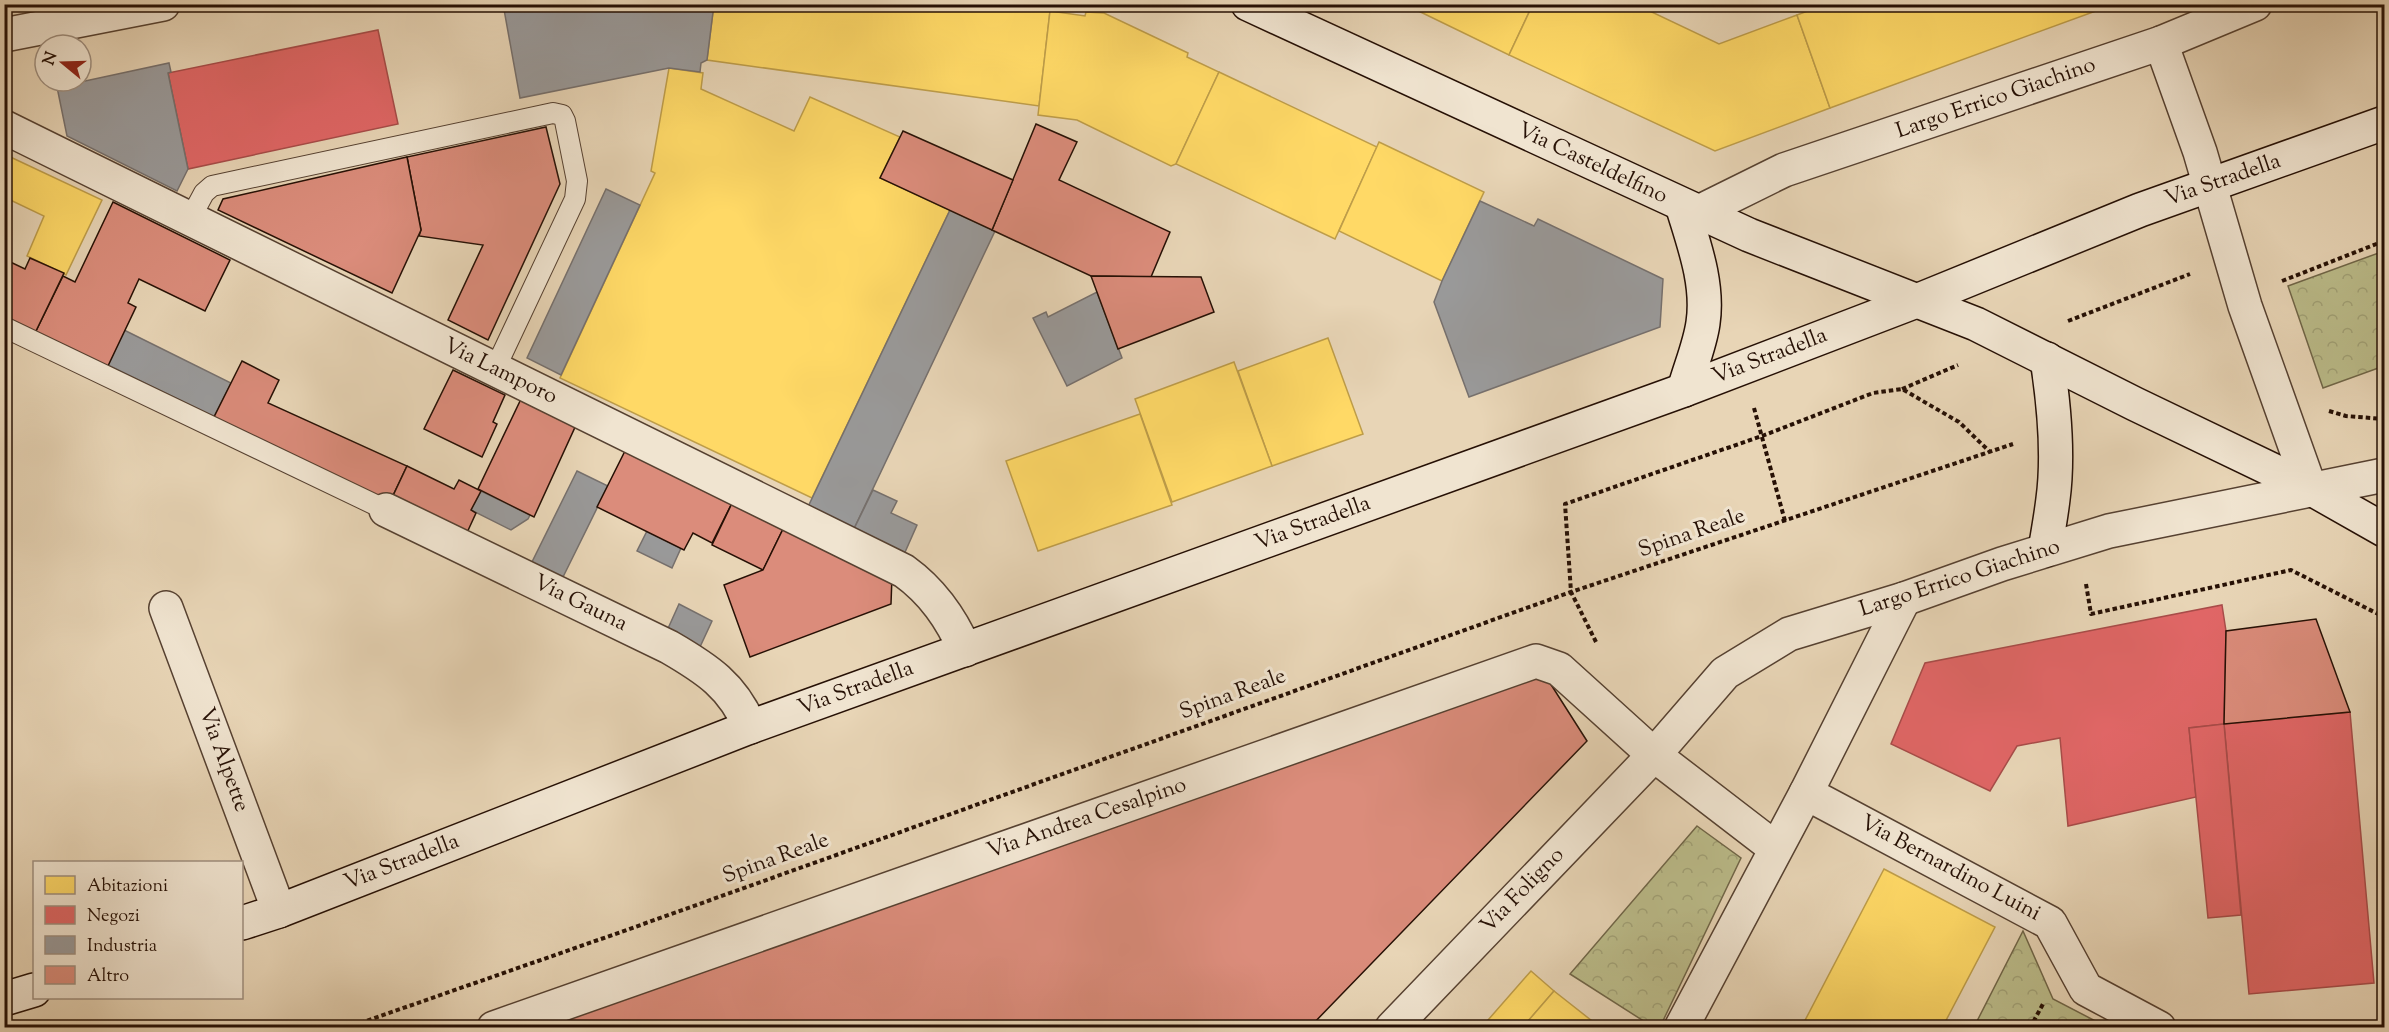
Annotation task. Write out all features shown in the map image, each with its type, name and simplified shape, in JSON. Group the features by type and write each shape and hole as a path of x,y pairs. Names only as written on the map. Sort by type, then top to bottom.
{"street":[{"path":"4,35 163,4"},
{"name":"Largo Errico Giachino","path":"1691,208 1784,170 2161,43 2255,4"},
{"name":"Via Casteldelfino","path":"1259,8 1749,235 1919,300"},
{"path":"2161,43 2200,152 2245,306 2310,488"},
{"name":"Via Stradella","path":"243,923 279,911 750,728 1684,390 1919,300 2140,210 2385,123"},
{"name":"Via Lamporo","path":"4,127 904,571 918,581 937,601 955,628 965,650"},
{"path":"1684,390 1701,335 1704,301 1691,208"},
{"path":"1919,300 2015,342 2310,488 2385,530"},
{"path":"2045,550 2054,498 2052,388 2047,359"},
{"name":"Largo Errico Giachino","path":"1654,755 1725,673 1789,634 1904,599 2078,540 2310,488 2385,475"},
{"name":"Via Gauna","path":"386,510 694,661 727,688 742,706 750,728"},
{"path":"1681,1028 1806,793 1904,599"},
{"name":"Via Alpette","path":"166,608 279,911"},
{"name":"Via Andrea Cesalpino","path":"494,1028 1536,661 1559,669 1654,755 1775,848"},
{"name":"Via Foligno","path":"1392,1028 1654,755"},
{"name":"Via Bernardino Luini","path":"1806,793 2050,923 2086,989 2159,1028"},
{"path":"4,999 33,990"}],"lane":[{"path":"190,219 204,193 212,186 554,113 562,115 577,181 575,200 495,369"},
{"path":"4,327 386,510"}],"path":[{"path":"2281,282 2385,241"},
{"path":"1571,592 1565,504 1762,436 1873,393 1902,389 2232,257"},
{"path":"1902,389 1959,422 1990,452"},
{"name":"Spina Reale","path":"346,1028 1571,592 2054,430"},
{"path":"2078,540 2091,614 2290,570 2385,617"}],"green space":[{"path":"2384,251 2384,366 2323,388 2288,286"},
{"path":"1697,826 1741,858 1660,1027 1653,1027 1570,974"},
{"path":"2023,931 2053,999 2107,1027 1974,1027"}],"building: Abitazioni":[{"path":"714,4 1052,6 1039,106 707,60"},
{"path":"1404,4 1533,4 1509,55"},
{"path":"1533,4 1635,4 1719,44 1797,15 1830,108 1715,151 1509,55"},
{"path":"1826,4 2115,4 1830,108 1797,15"},
{"path":"1050,11 1085,16 1086,12 1104,13 1188,53 1187,57 1219,72 1176,164 1171,166 1077,120 1038,115"},
{"path":"669,68 703,73 701,89 794,131 810,97 900,137 880,178 950,210 812,498 560,378 655,173 651,171"},
{"path":"1219,72 1377,147 1335,239 1176,164"},
{"path":"1379,142 1484,192 1442,281 1339,231"},
{"path":"4,154 102,200 66,275 27,256 44,216 4,197"},
{"path":"1328,338 1363,434 1272,466 1238,371"},
{"path":"1234,362 1272,466 1172,502 1135,399"},
{"path":"1140,414 1172,505 1038,551 1006,461"},
{"path":"1884,869 1995,927 1942,1028 1801,1028"},
{"path":"1531,971 1554,991 1522,1028 1481,1028"},
{"path":"1554,991 1601,1028 1522,1028"}],"building: Negozi":[{"path":"378,30 398,124 188,169 168,73"},
{"path":"2222,605 2226,631 2224,724 2189,728 2196,797 2068,826 2060,738 2017,746 1990,791 1891,744 1925,663"},
{"path":"2350,712 2374,983 2249,994 2224,724"},
{"path":"2224,724 2241,915 2208,918 2189,728"}],"building: Industria":[{"path":"503,4 714,4 707,60 701,63 700,72 669,68 520,98"},
{"path":"169,63 171,72 168,73 188,169 177,191 67,136 58,93 93,93 93,79"},
{"path":"606,189 640,205 561,375 527,358"},
{"path":"1480,201 1534,226 1538,219 1663,279 1660,327 1469,397 1434,302"},
{"path":"950,210 995,231 851,535 805,513"},
{"path":"1097,292 1122,358 1067,386 1033,318 1046,312 1048,317"},
{"path":"124,330 231,383 214,417 108,365"},
{"path":"577,471 608,486 562,579 531,564"},
{"path":"873,490 897,501 891,513 917,525 902,559 851,535"},
{"path":"481,491 530,515 528,519 511,530 471,510"},
{"path":"647,531 681,548 672,568 637,551"},
{"path":"679,604 712,621 699,649 666,633"}],"building: Altro":[{"path":"1036,124 1077,142 1059,180 1170,232 1151,277 1091,276 992,230"},
{"path":"546,127 560,184 488,340 448,320 483,245 419,236 421,230 407,157"},
{"path":"903,131 1013,180 992,230 880,178"},
{"path":"407,157 421,230 392,293 218,210 223,199"},
{"path":"113,202 230,260 205,311 139,279 128,303 136,307 107,368 35,333 63,276 75,282"},
{"path":"30,258 64,273 35,333 4,319 4,259 25,269"},
{"path":"1091,276 1201,277 1214,312 1118,349"},
{"path":"242,361 279,380 268,403 407,466 388,506 212,421"},
{"path":"453,370 505,395 493,422 497,424 482,457 424,429"},
{"path":"521,399 576,425 534,517 478,489"},
{"path":"626,449 733,501 712,543 693,533 684,550 597,507"},
{"path":"407,466 454,489 459,480 481,491 471,510 476,513 465,537 391,500"},
{"path":"734,499 785,525 763,570 712,545"},
{"path":"785,525 892,576 891,604 750,657 724,585 763,570"},
{"path":"2316,619 2350,712 2224,724 2226,631"},
{"path":"1536,661 1587,741 1309,1028 494,1028"}]}
